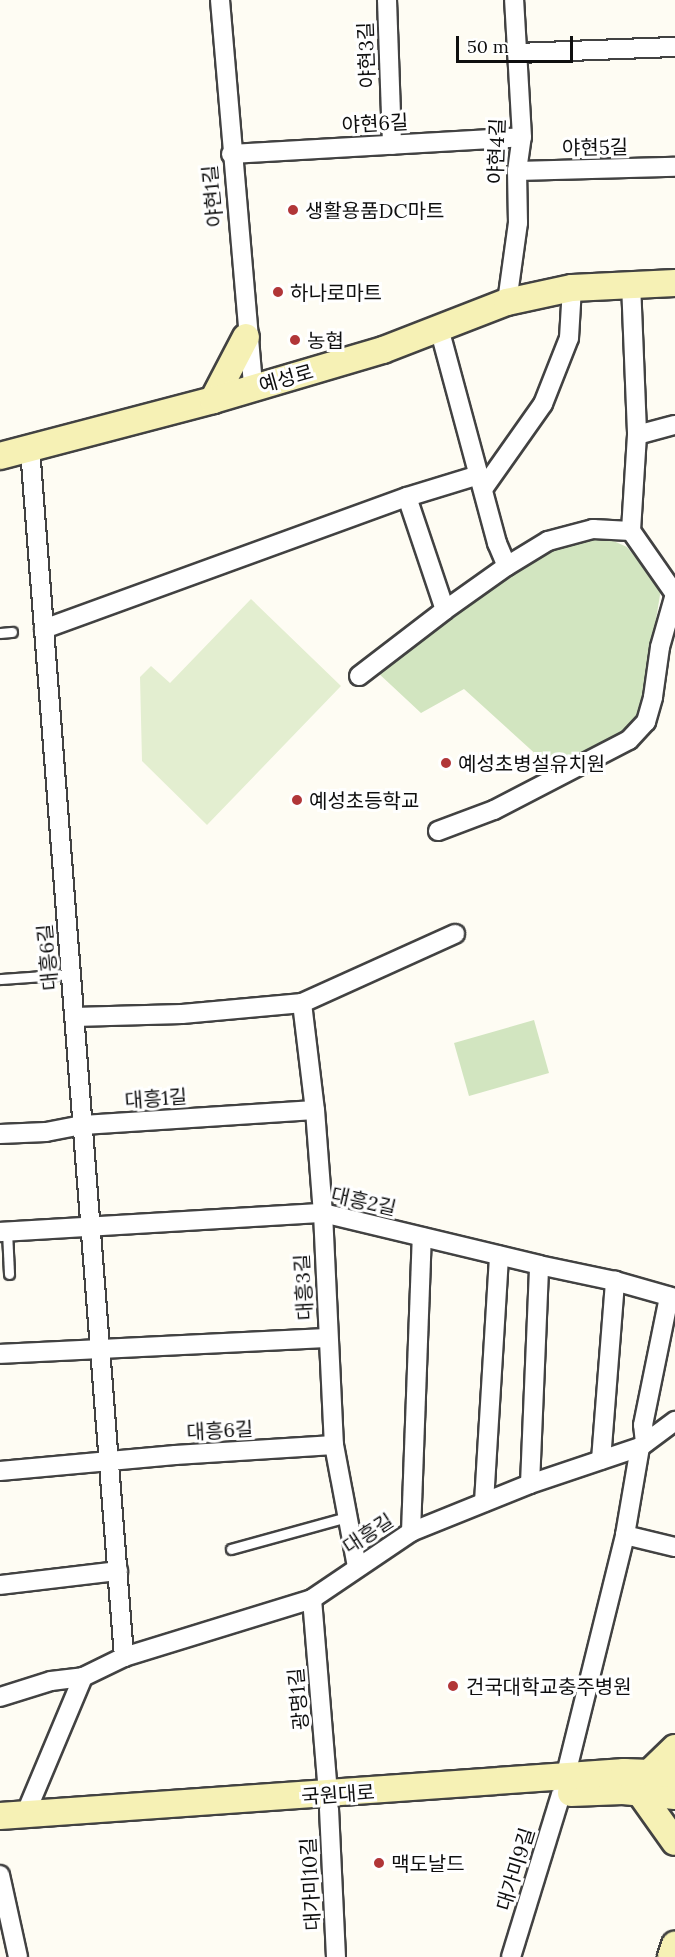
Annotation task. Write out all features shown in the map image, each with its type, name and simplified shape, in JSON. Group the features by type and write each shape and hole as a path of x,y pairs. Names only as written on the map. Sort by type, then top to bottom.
{"street":[{"name":"야현1길","path":"220,0 246,337 253,388"},
{"name":"야현3길","path":"387,0 392,145"},
{"name":"야현4길","path":"507,302 518,223 517,171 522,137 514,0"},
{"path":"517,53 675,47"},
{"name":"야현6길","path":"231,154 522,137"},
{"name":"야현5길","path":"517,171 675,168"},
{"path":"438,831 494,810 629,740 646,722 653,697 660,647 675,594 631,531 637,435 631,283"},
{"name":"예성로","path":"0,456 213,400 383,350 507,302 572,288 631,283 675,283"},
{"path":"44,629 407,497 481,482 543,404 569,338 572,288"},
{"path":"439,328 497,543 507,566"},
{"path":"213,400 246,337"},
{"path":"637,435 675,424"},
{"name":"대흥6길","path":"30,449 124,1658"},
{"path":"407,497 445,610"},
{"path":"359,676 445,610 507,566 548,541 593,530 631,531"},
{"path":"74,1017 183,1014 302,1003 455,934"},
{"name":"대흥3길","path":"302,1003 315,1110 334,1445 357,1567"},
{"name":"대흥1길","path":"0,1134 46,1132 83,1125 315,1110"},
{"name":"대흥2길","path":"3,1231 91,1228 322,1213 615,1281 672,1297"},
{"path":"411,1532 422,1238"},
{"path":"484,1502 499,1255"},
{"path":"530,1484 539,1265"},
{"path":"601,1460 615,1281"},
{"name":"대가미9길","path":"511,1957 563,1786 625,1536 642,1445 643,1425 672,1297"},
{"path":"0,1354 328,1338"},
{"name":"대흥길","path":"0,1697 51,1682 83,1677 124,1658 312,1599 411,1532 530,1484 642,1445 675,1421"},
{"name":"대흥6길","path":"0,1471 334,1445"},
{"path":"625,1536 675,1547"},
{"path":"0,1585 118,1571"},
{"name":"광명1길","path":"312,1599 328,1802"},
{"path":"12,1816 83,1677"},
{"path":"675,1748 655,1779 675,1842"},
{"name":"국원대로","path":"0,1832 328,1802 655,1779 675,1796"},
{"name":"국원대로","path":"12,1816 328,1802"},
{"name":"대가미10길","path":"328,1802 336,1957"},
{"path":"0,1875 18,1957"},
{"path":"671,1957 675,1945"}],"lane":[{"path":"0,633 12,632"},
{"path":"0,978 71,974"},
{"path":"3,1231 9,1274"},
{"path":"231,1550 347,1517"}],"green space":[{"path":"609,539 627,547 661,589 640,716 616,741 551,768 464,689 421,713 376,671 535,556 576,541"},
{"path":"251,599 341,686 207,825 142,761 140,677 151,666 170,683"},
{"path":"534,1020 549,1073 469,1096 454,1043"}],"place":[{"name":"생활용품DC마트","path":"293,210"},
{"name":"하나로마트","path":"278,292"},
{"name":"농협","path":"295,340"},
{"name":"예성초병설유치원","path":"446,763"},
{"name":"예성초등학교","path":"297,800"},
{"name":"건국대학교충주병원","path":"453,1686"},
{"name":"맥도날드","path":"379,1863"}]}
